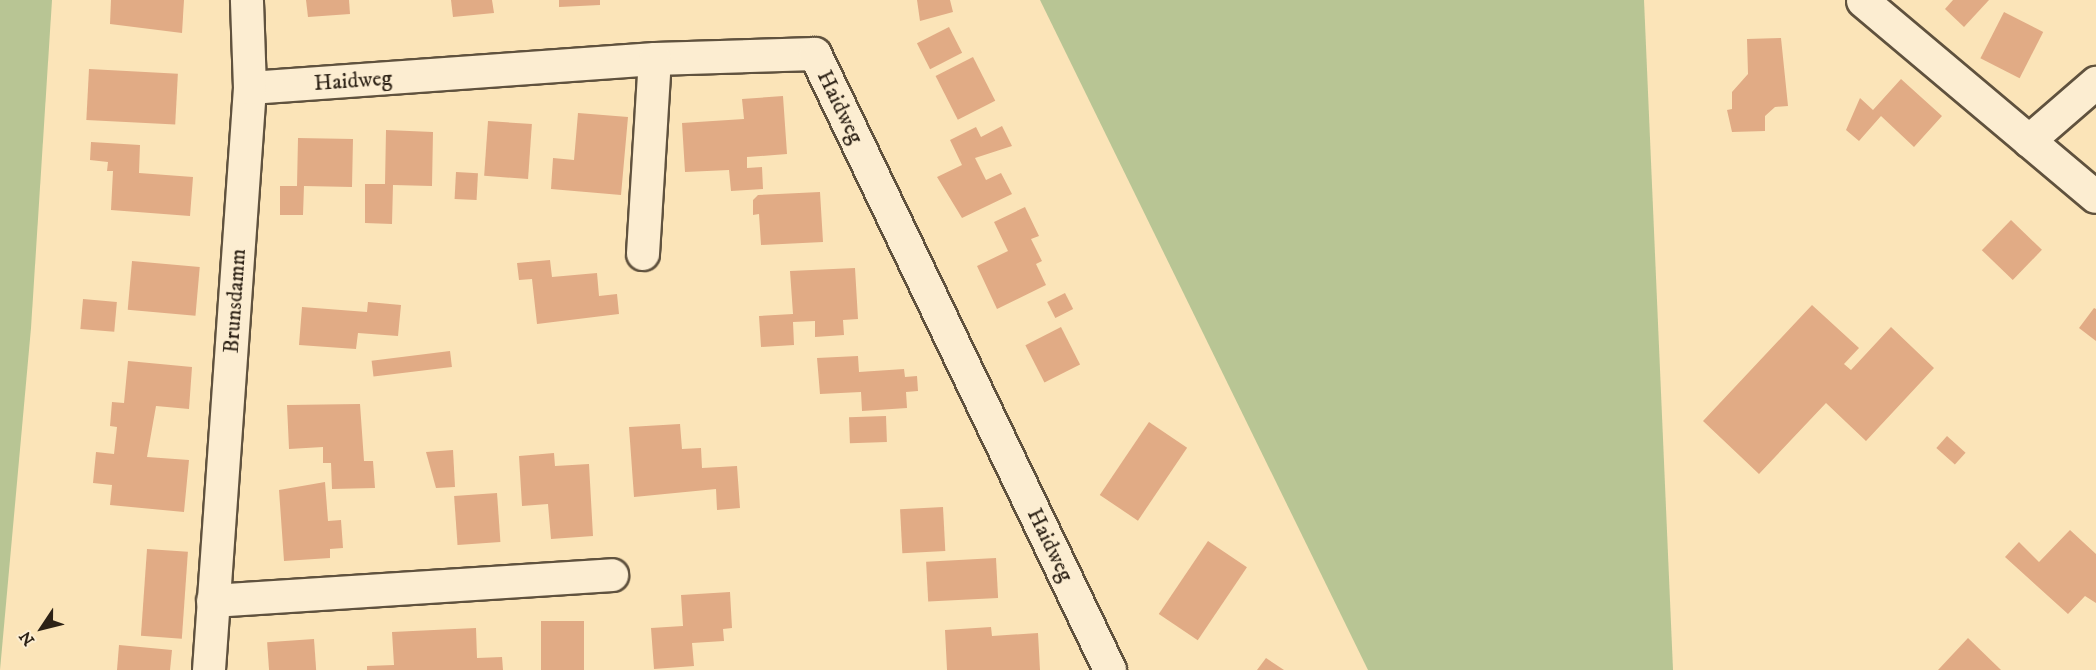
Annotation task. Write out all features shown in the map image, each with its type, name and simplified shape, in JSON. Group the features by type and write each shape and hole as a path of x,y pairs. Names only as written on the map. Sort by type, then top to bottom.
{"street":[{"name":"Brunsdamm","path":"209,670 250,88 247,0"},
{"path":"1863,1 2096,197"},
{"name":"Haidweg","path":"250,88 655,59 815,54 1110,670"},
{"path":"643,254 655,59"},
{"path":"2029,141 2096,83"},
{"path":"213,601 612,575"}],"green space":[{"path":"0,0 52,0 31,328 0,670"},
{"path":"1040,0 1644,0 1673,670 1368,670"}],"building":[{"path":"111,0 184,0 182,33 110,24"},
{"path":"306,0 349,0 350,14 308,17"},
{"path":"451,0 492,0 494,13 453,17"},
{"path":"559,0 600,0 600,5 559,7"},
{"path":"917,0 950,0 953,12 920,21"},
{"path":"1953,0 1989,0 1964,27 1945,9"},
{"path":"2004,12 2043,32 2020,78 1980,58"},
{"path":"949,27 962,53 930,69 917,43"},
{"path":"1781,38 1788,106 1775,107 1765,116 1765,131 1732,132 1727,110 1732,109 1732,92 1748,74 1747,39"},
{"path":"973,57 995,101 958,120 936,76"},
{"path":"89,69 178,74 175,125 86,120"},
{"path":"1901,79 1942,116 1914,147 1881,116 1859,141 1846,130 1860,98 1873,110"},
{"path":"783,96 787,154 747,157 747,168 762,167 763,189 731,191 729,170 685,172 682,123 744,119 742,99"},
{"path":"578,113 628,117 621,195 551,189 553,158 574,160"},
{"path":"488,121 532,124 528,179 484,176"},
{"path":"1002,126 1012,146 975,158 986,180 1001,173 1012,194 962,218 937,177 962,165 950,140 976,127 981,137"},
{"path":"386,130 433,132 432,186 393,185 392,224 365,223 365,184 385,184"},
{"path":"298,138 353,139 352,187 304,186 303,215 280,215 280,186 297,186"},
{"path":"91,142 140,145 139,173 193,177 190,216 111,210 113,171 107,171 108,162 90,160"},
{"path":"456,172 478,173 477,200 455,199"},
{"path":"820,192 823,242 761,245 759,214 753,215 753,200 758,195"},
{"path":"1025,207 1039,236 1031,239 1042,261 1036,264 1046,285 997,309 977,266 1008,251 994,222"},
{"path":"2011,220 2042,250 2013,280 1982,250"},
{"path":"550,260 552,277 597,273 599,296 617,294 619,314 537,324 532,279 519,280 517,263"},
{"path":"132,261 200,267 195,316 128,310"},
{"path":"855,268 858,319 843,320 844,335 815,337 815,321 793,322 794,345 761,347 759,316 793,314 790,271"},
{"path":"1065,293 1073,309 1055,318 1047,302"},
{"path":"83,299 117,302 114,332 80,329"},
{"path":"368,302 401,305 398,336 358,333 356,349 299,345 302,307 367,312"},
{"path":"1812,305 1859,348 1844,364 1851,370 1891,327 1934,368 1866,441 1826,403 1759,474 1703,421"},
{"path":"2094,308 2096,309 2096,341 2079,328"},
{"path":"1061,327 1080,364 1044,383 1025,345"},
{"path":"450,351 452,367 374,377 372,361"},
{"path":"858,356 859,372 904,369 905,377 917,376 918,391 906,392 907,408 862,411 861,392 820,394 817,358"},
{"path":"128,361 192,367 189,409 156,406 147,457 189,460 184,512 110,505 112,485 93,483 96,452 114,454 117,427 110,426 112,402 124,403"},
{"path":"360,404 364,461 373,461 375,488 332,489 331,463 323,463 323,447 289,449 287,405"},
{"path":"886,416 887,442 850,443 849,417"},
{"path":"1149,422 1187,448 1138,521 1100,495"},
{"path":"680,424 682,449 701,448 702,468 737,466 740,508 717,510 716,489 634,497 629,427"},
{"path":"1947,436 1966,453 1955,465 1936,448"},
{"path":"453,450 455,487 436,488 426,452"},
{"path":"554,453 555,466 589,464 593,536 551,539 548,504 522,506 519,456"},
{"path":"325,482 328,521 341,520 343,548 330,549 330,558 284,561 279,490"},
{"path":"497,493 500,542 458,545 454,496"},
{"path":"943,507 945,551 902,553 900,509"},
{"path":"2070,530 2096,554 2096,603 2085,596 2068,614 2005,557 2019,542 2039,562"},
{"path":"1208,541 1247,567 1198,640 1159,614"},
{"path":"147,549 188,552 182,639 141,636"},
{"path":"996,558 998,598 928,602 926,562"},
{"path":"730,592 732,628 723,629 724,641 692,643 694,666 654,669 651,628 683,626 681,595"},
{"path":"541,621 584,621 584,670 541,670"},
{"path":"991,627 992,636 1038,633 1040,670 947,670 945,630"},
{"path":"476,628 477,658 502,657 503,670 367,670 367,666 394,665 392,632"},
{"path":"1968,638 2001,670 1938,670"},
{"path":"314,639 316,670 269,670 267,642"},
{"path":"119,645 172,650 170,670 117,670"},
{"path":"1266,658 1284,670 1257,670"}]}
